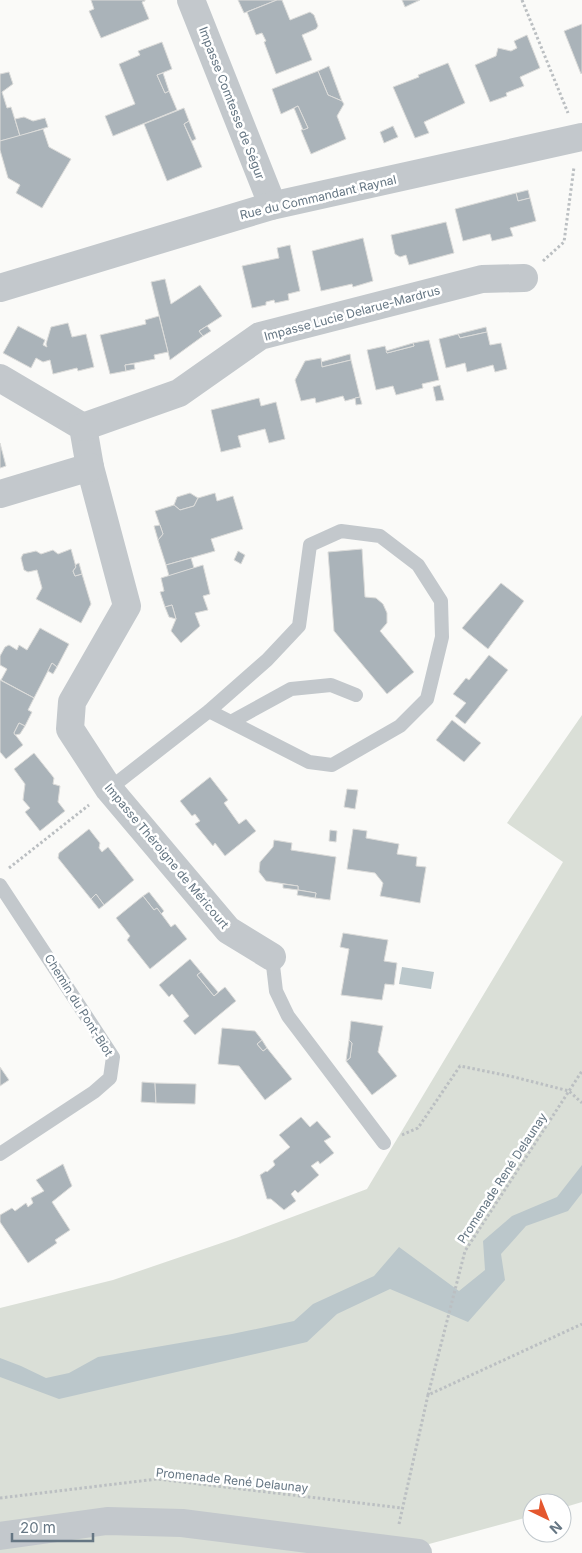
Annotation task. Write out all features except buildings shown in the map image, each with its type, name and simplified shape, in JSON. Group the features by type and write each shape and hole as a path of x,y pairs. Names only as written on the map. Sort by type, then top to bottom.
{"street":[{"name":"Impasse Comtesse de Ségur","path":"192,0 271,206"},
{"name":"Rue du Commandant Raynal","path":"0,288 271,206 582,137"},
{"name":"Impasse Lucie Delarue-Mardrus","path":"83,427 179,393 260,336 482,279 524,278"},
{"path":"0,378 83,427"},
{"name":"Impasse Théroigne de Méricourt","path":"83,427 90,468 128,606 72,702 70,729 109,789 228,930 272,957"},
{"path":"0,494 90,468"},
{"path":"0,1536 107,1521 182,1523 405,1551"}],"lane":[{"path":"109,789 209,711 267,660 299,626 310,545 341,531 380,536 418,565 441,601 442,637 426,699 400,726 332,764 309,762 209,711"},
{"path":"231,722 291,689 331,684 356,695"},
{"name":"Chemin du Pont-Biot","path":"0,885 4,901 113,1057 110,1078 94,1092 0,1154"},
{"name":"Impasse Théroigne de Méricourt","path":"272,957 276,991 288,1016 384,1143"}],"path":[{"path":"8,868 109,789"},
{"path":"384,1143 418,1128 460,1066 569,1091 582,1103"},
{"name":"Promenade René Delaunay","path":"405,1551 402,1508 428,1395 465,1251 582,1071"},
{"path":"428,1395 582,1324"},
{"name":"Promenade René Delaunay","path":"0,1498 157,1479 402,1508"}],"shaded area":[{"path":"582,715 582,1502 572,1505 572,1493 522,1493 522,1519 396,1553 0,1553 0,1308 113,1280 236,1238 367,1189 563,862 507,823"},
{"path":"402,967 434,972 431,989 399,984"},
{"path":"582,1165 582,1193 568,1211 526,1226 501,1254 505,1280 468,1322 390,1289 337,1314 307,1342 59,1399 0,1377 0,1358 46,1378 69,1373 98,1357 232,1334 294,1321 313,1304 374,1276 399,1247 459,1291 485,1270 483,1241 512,1216 557,1197"}]}
